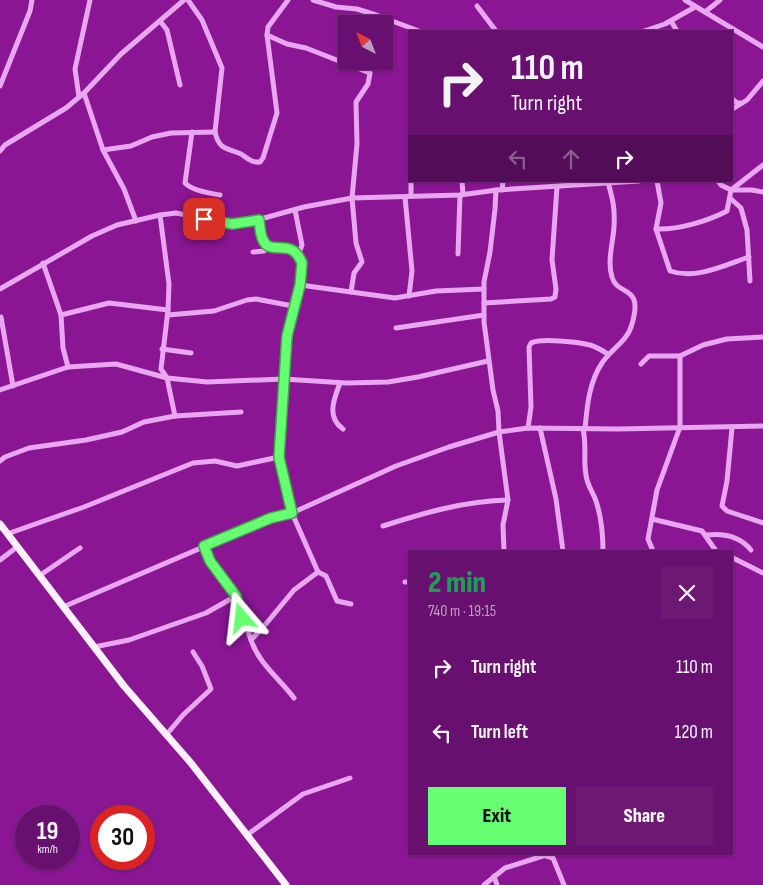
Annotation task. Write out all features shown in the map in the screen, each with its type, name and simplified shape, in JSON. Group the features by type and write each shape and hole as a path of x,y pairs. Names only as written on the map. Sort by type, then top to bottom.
{"main road":[{"path":"0,524 124,686 167,734 286,885"}],"street":[{"path":"0,86 30,11 32,0"},
{"path":"90,0 75,69 81,95 103,150 124,190 136,221"},
{"path":"0,150 66,108 121,54 186,0 202,20 222,68 215,132 219,143 226,150 239,153 255,162 260,162 277,113 266,35 268,27 288,0"},
{"path":"685,0 763,48"},
{"path":"705,12 720,0"},
{"path":"317,1 336,7 357,9 376,14 416,30"},
{"path":"477,6 495,30"},
{"path":"647,30 670,21 695,7"},
{"path":"160,21 167,30 180,85"},
{"path":"670,21 675,30"},
{"path":"266,35 370,72 368,84 356,102 356,144 352,198 356,242 362,262 354,273 351,292"},
{"path":"733,109 747,100 763,81"},
{"path":"733,100 737,103 742,102"},
{"path":"192,132 185,183 188,186 210,194 220,195"},
{"path":"103,150 131,146 152,137 171,133 215,132"},
{"path":"656,229 682,227 725,213 728,209 731,190 763,165"},
{"path":"409,296 412,271 408,196 411,182"},
{"path":"458,254 462,182"},
{"path":"502,190 503,182"},
{"path":"0,289 92,236 117,225 160,215 176,213 232,224 259,220 352,198 461,194 608,182 614,201 612,278 616,284 635,299 632,326 618,346 600,364 594,378 584,429 586,475 588,485 596,501 601,525 603,550"},
{"path":"657,182 661,203 656,229 670,271 676,273 700,273 749,257"},
{"path":"719,182 731,190 763,192"},
{"path":"484,303 551,299 555,297 556,289 552,260 557,187"},
{"path":"496,190 484,289 484,315 488,361 492,372 493,390 498,411 508,500 503,525 504,550"},
{"path":"730,198 741,208 747,230 750,281"},
{"path":"295,210 302,244 298,256"},
{"path":"160,215 170,284 161,369 167,378 175,416"},
{"path":"259,220 264,242 274,248 284,247 291,249 302,263 300,285 287,336 279,457 292,513 318,572 326,576 337,601 351,604"},
{"path":"291,249 302,244"},
{"path":"253,252 264,251 268,246"},
{"path":"43,263 61,315 63,348 68,367"},
{"path":"300,285 395,298 436,291 484,289"},
{"path":"61,315 109,303 168,312 214,311 246,300 256,299 294,306"},
{"path":"396,328 484,315"},
{"path":"1,317 13,386"},
{"path":"641,364 650,356 680,356 703,345 727,339 763,337"},
{"path":"528,428 531,407 529,347 531,344 536,341 570,342 591,345 608,354"},
{"path":"162,349 191,353"},
{"path":"653,550 648,539 657,490 680,427 680,356"},
{"path":"0,390 68,367 116,364 167,378 207,382 283,380 340,383 388,382 488,361"},
{"path":"340,383 333,401 333,418 343,429"},
{"path":"0,462 5,457 29,448 122,432 144,422 175,416 242,412"},
{"path":"63,607 271,518 292,513 396,466 499,432 528,428 732,428 763,426"},
{"path":"540,428 556,499 563,550"},
{"path":"732,428 727,480 722,506 727,511 763,522"},
{"path":"7,534 84,507 193,463 215,461 237,466 279,457"},
{"path":"382,526 436,511 497,500 508,500"},
{"path":"652,519 698,529 706,535 715,550"},
{"path":"706,535 720,534 745,542 752,550"},
{"path":"204,546 210,561 236,596 254,651 294,698"},
{"path":"0,560 17,547"},
{"path":"39,576 80,548"},
{"path":"733,559 763,573"},
{"path":"251,640 294,590 318,572"},
{"path":"94,647 129,640 206,613 236,596"},
{"path":"167,734 183,715 211,689 202,666 193,652"},
{"path":"247,835 303,794 350,778"},
{"path":"484,885 505,868 547,855 553,858 564,885"},
{"path":"494,876 497,885"}],"route":[{"path":"204,219 232,224 259,220 264,242 268,246 291,249 302,263 300,285 287,336 279,457 292,513 271,518 204,546 210,561 219,574 227,581 236,596 242,618"}]}
